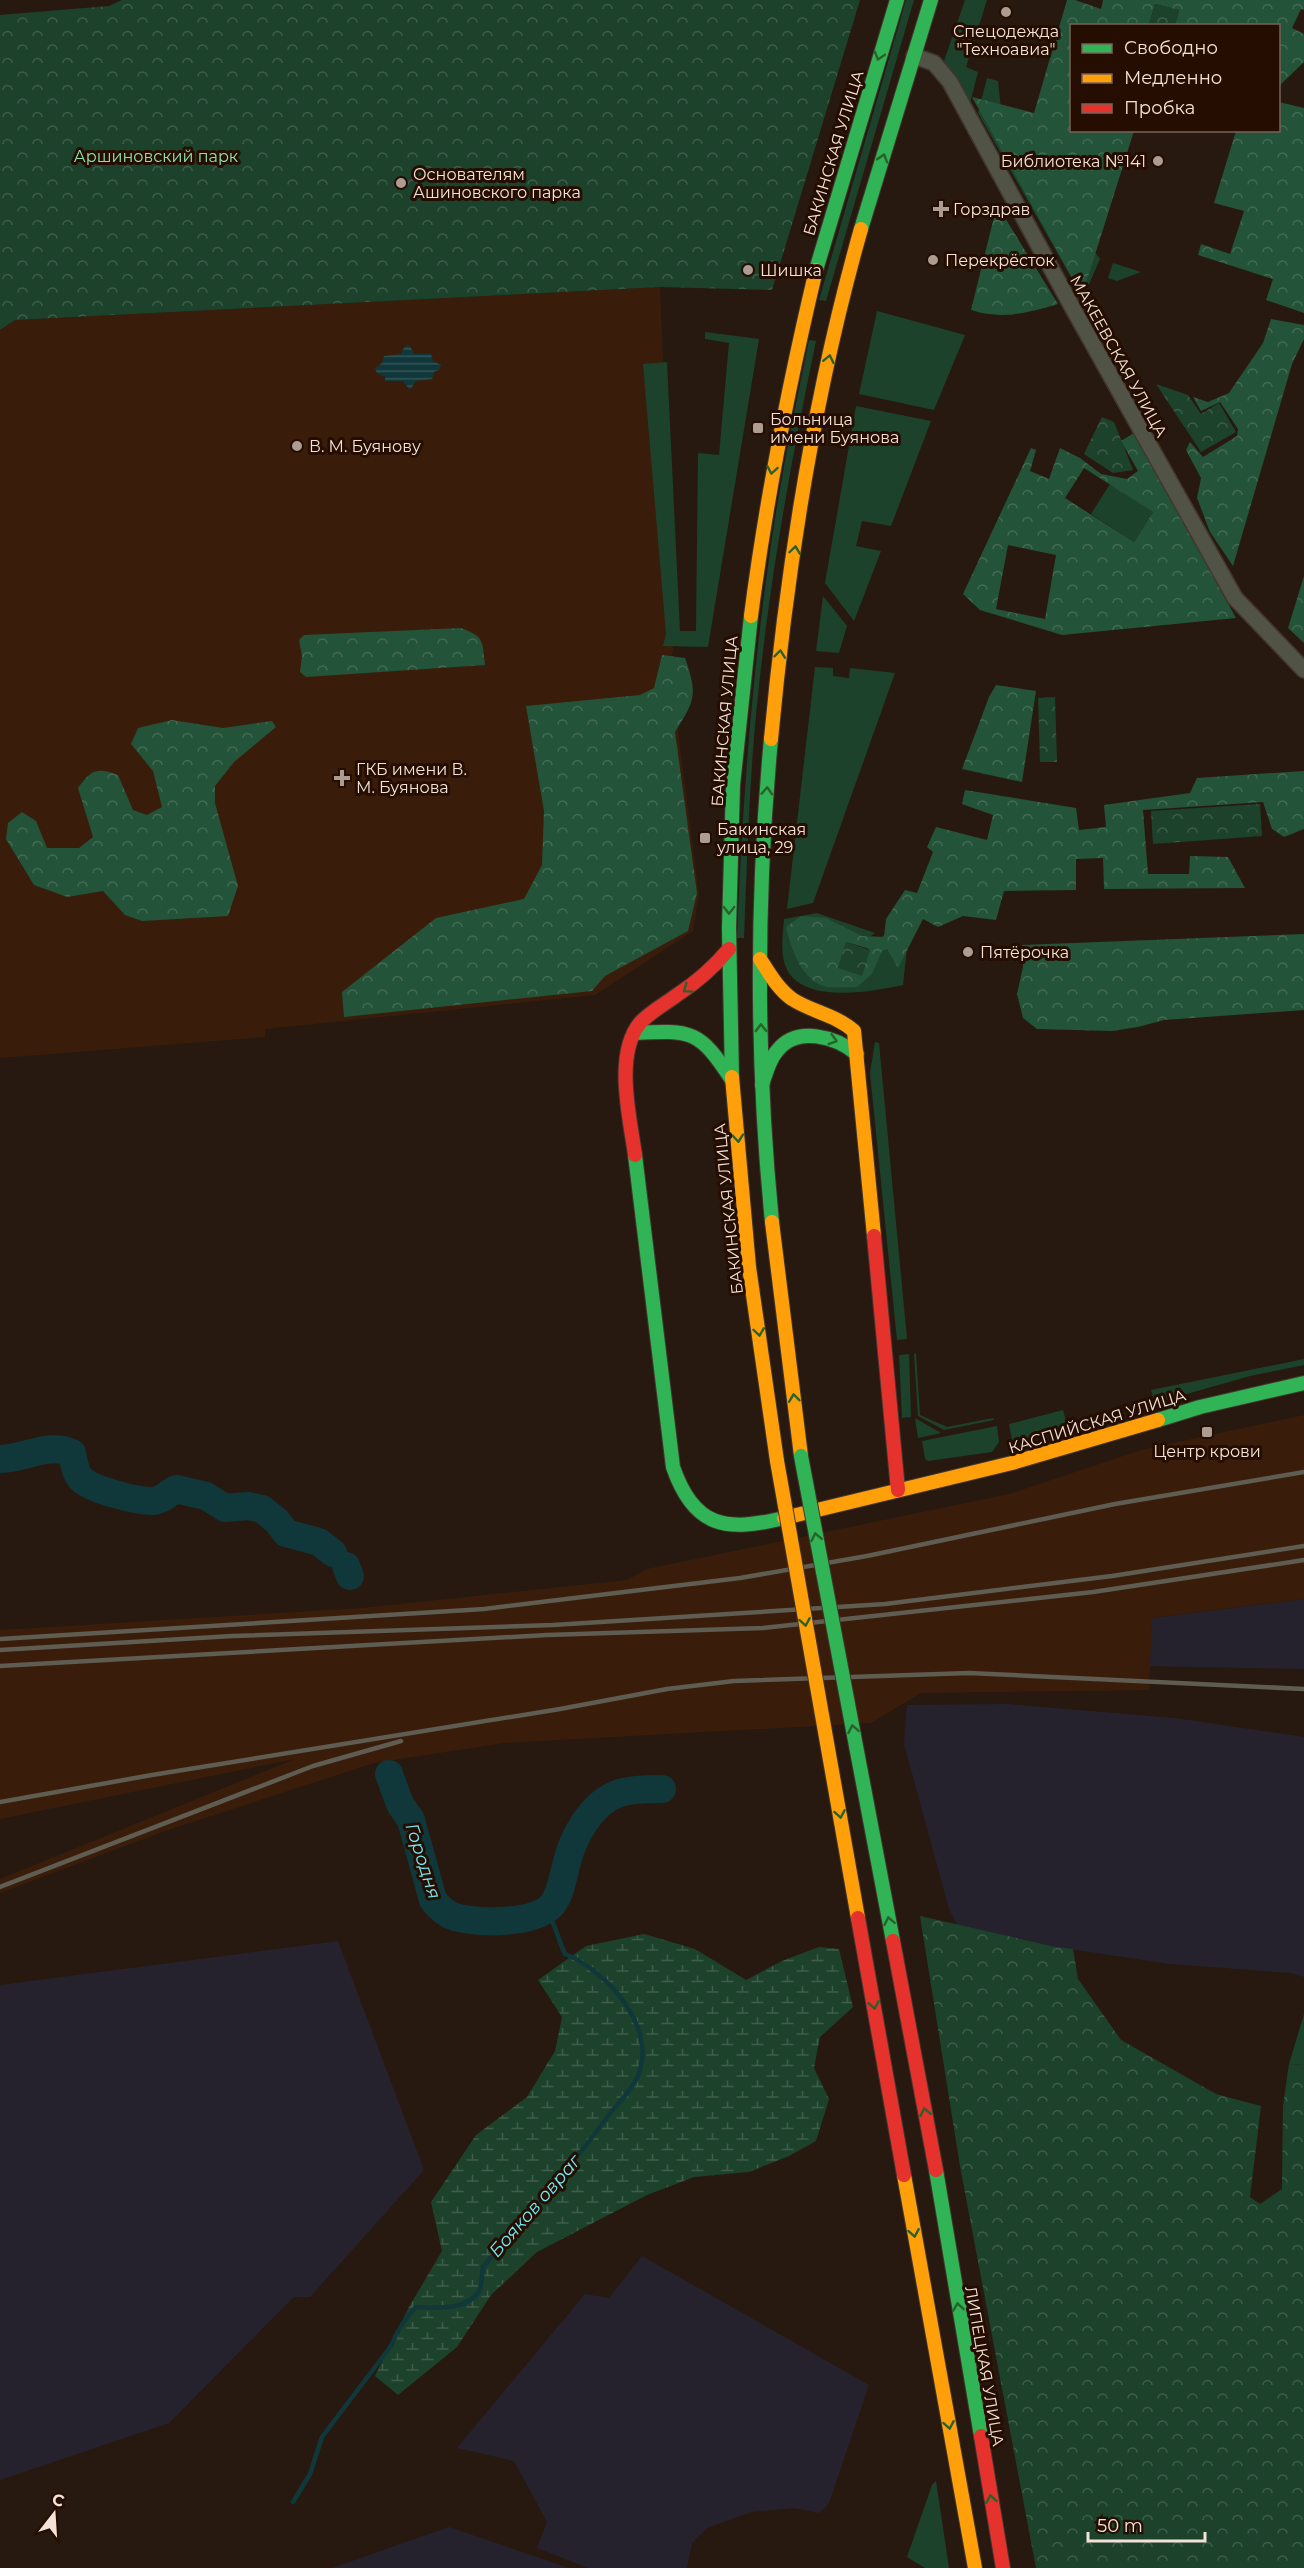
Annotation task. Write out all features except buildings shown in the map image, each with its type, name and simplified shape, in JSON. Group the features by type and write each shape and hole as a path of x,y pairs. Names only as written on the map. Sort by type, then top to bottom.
{"main road":[{"name":"БАКИНСКАЯ УЛИЦА","path":"897,0 810,289 769,489 745,659 733,785 729,949 732,1080 749,1267 777,1461 975,2568"},
{"path":"761,1086 760,959 767,783 779,655 797,537 822,391 840,310 931,0"},
{"path":"634,1033 645,1019 717,966 729,949"},
{"path":"760,959 782,992 792,1000 849,1025 854,1031 898,1490"},
{"path":"634,1033 672,1031 699,1036 710,1047 732,1080"},
{"name":"КАСПИЙСКАЯ УЛИЦА","path":"634,1033 625,1073 673,1467 688,1504 705,1517 726,1525 753,1525 1012,1463 1200,1407 1304,1383"},
{"path":"761,1086 773,1056 779,1048 800,1037 839,1041 856,1054"},
{"name":"ЛИПЕЦКАЯ УЛИЦА","path":"761,1086 769,1200 801,1456 936,2170 1003,2568"}],"street":[{"name":"МАКЕЕВСКАЯ УЛИЦА","path":"914,56 934,63 950,82 1071,305 1235,598 1304,670"}],"shaded area":[{"name":"ГКБ имени В. М. Буянова","path":"660,287 674,630 673,650 669,662 699,894 693,931 595,995 265,1029 265,1037 0,1058 0,330 15,320"},
{"path":"1304,1415 1304,1599 1152,1618 1149,1690 921,1693 871,1723 504,1743 374,1763 165,1831 0,1893 0,1879 295,1759 0,1819 0,1630 362,1608 627,1580 647,1569 1009,1494 1141,1450"},
{"path":"1304,1599 1304,1669 1149,1666 1152,1618"},
{"path":"1007,1704 1175,1718 1304,1737 1304,1977 1291,1973 1170,1964 1056,1947 957,1925 949,1909 904,1744 907,1705"},
{"path":"338,1941 424,2170 310,2297 294,2297 169,2423 0,2480 0,1985"},
{"path":"642,2256 869,2385 829,2503 820,2513 794,2508 751,2512 707,2528 692,2543 687,2568 588,2568 537,2548 547,2522 514,2461 457,2448 585,2294 609,2298"},
{"path":"449,2527 569,2568 332,2568"}],"green space":[{"name":"Аршиновский парк","path":"122,0 860,0 772,290 660,287 15,320 0,330 0,15 109,6"},
{"path":"906,0 914,0 826,301 819,300"},
{"path":"965,0 987,0 966,67 978,72 969,107 944,61"},
{"path":"1067,0 1075,0 1101,9 1103,0 1304,0 1304,10 1301,9 1292,28 1304,34 1304,62 1280,85 1280,24 1175,24 1179,10 1155,4 1149,24 1070,24 1070,132 1134,132 1082,296 972,97 1034,113"},
{"path":"1155,4 1179,10 1175,24 1149,24"},
{"path":"987,78 998,81 1003,128 1100,259 1083,298 978,113"},
{"path":"1280,102 1304,108 1304,313 1266,300 1273,279 1198,255 1201,244 1230,254 1244,211 1214,203 1236,132 1280,132"},
{"path":"997,205 1058,304 1004,315 971,310"},
{"path":"1113,263 1141,272 1117,281 1108,278"},
{"path":"877,311 965,335 934,410 859,394"},
{"path":"1271,319 1304,325 1304,339 1292,364 1233,566 1210,532 1197,498 1201,478 1186,450 1190,442 1203,457 1237,436 1238,429 1220,402 1201,411 1193,397 1208,402 1229,393 1263,343"},
{"path":"705,332 759,339 708,647 663,646 666,634 643,364 667,362 680,631 696,631 698,453 719,455 729,343 705,339"},
{"path":"809,340 816,341 781,527 761,668 748,826 744,938 737,938 748,748 757,654 782,476"},
{"path":"1156,384 1188,395 1201,414 1219,403 1236,432 1201,452"},
{"path":"856,406 931,421 891,526 862,521 856,546 881,551 854,621 825,583"},
{"path":"1102,417 1114,422 1133,470 1113,473 1084,454"},
{"path":"1134,433 1236,618 1062,635 980,610 963,594 1031,448 1036,450 1030,471 1049,479 1060,448 1080,458 1101,474 1127,479 1138,471 1121,441","holes":["1084,468 1153,512 1134,542 1065,498","1008,545 1056,555 1045,619 996,609"]},
{"path":"1110,484 1153,512 1134,542 1091,514"},
{"path":"1304,576 1304,643 1288,628"},
{"path":"823,596 847,626 839,653 816,651"},
{"path":"461,628 474,634 481,641 485,665 306,677 300,672 302,656 299,640 304,635"},
{"path":"662,655 685,658 693,689 687,712 675,732 697,893 688,931 605,976 592,991 344,1017 342,992 436,918 524,899 542,865 544,811 526,706 640,695 654,688"},
{"path":"815,667 833,668 833,676 849,678 850,668 895,673 813,903 787,909"},
{"path":"996,685 1036,691 1022,782 962,769 989,697"},
{"path":"1055,697 1057,762 1040,762 1038,698"},
{"path":"172,720 223,728 272,721 276,727 234,762 215,786 215,803 238,886 228,916 142,921 125,915 103,891 67,897 34,885 6,839 8,823 22,812 36,821 47,848 79,848 93,837 78,788 87,777 100,771 118,775 133,810 147,815 162,807 153,771 131,744 138,728"},
{"path":"1304,771 1304,829 1284,837 1272,829 1263,802 1143,810 1148,874 1189,874 1190,856 1228,857 1245,888 1104,889 1103,858 1076,859 1076,890 1004,891 996,920 963,916 938,927 923,919 898,968 887,949 882,951 872,974 857,987 828,987 811,979 799,963 791,945 786,927 801,916 826,918 862,936 884,937 886,919 905,890 917,893 933,852 927,847 936,827 987,840 993,815 962,804 965,790 1076,808 1079,830 1106,827 1104,805 1190,793 1197,778","holes":["846,942 870,949 838,968"]},
{"path":"1260,804 1262,836 1153,844 1151,811"},
{"path":"817,913 875,933 858,945 846,942 862,976 870,950 867,948 887,933 908,939 903,985 837,993 805,986 793,978 785,965 783,954 784,919"},
{"path":"1304,934 1304,1010 1164,1020 1112,1031 1037,1029 1023,1018 1017,994 1023,967 1022,945"},
{"path":"846,942 870,950 862,976 838,968"},
{"path":"875,1042 879,1043 907,1339 897,1340 870,1073"},
{"path":"916,1353 920,1415 947,1427 993,1418 994,1420 944,1430 918,1416 914,1354"},
{"path":"909,1354 911,1417 902,1418 899,1355"},
{"path":"1304,1359 1304,1365 1250,1376 1155,1403 1151,1390"},
{"path":"1063,1410 1068,1429 1020,1443 1012,1440 1009,1424"},
{"path":"915,1418 941,1433 918,1438"},
{"path":"997,1426 999,1442 992,1452 928,1461 925,1459 922,1441"},
{"path":"920,1916 1073,1949 1078,1979 1121,2040 1216,2094 1261,2106 1250,2197 1260,2204 1282,2189 1283,2106 1289,2064 1304,2065 1304,2568 1036,2568 960,2166"},
{"path":"644,1934 695,1949 746,1980 782,1961 819,1947 839,1949 853,2007 820,2037 814,2068 829,2099 816,2141 789,2156 749,2172 694,2177 647,2195 537,2252 491,2295 457,2347 398,2395 375,2376 409,2307 442,2251 431,2202 476,2135 527,2097 555,2051 562,2017 538,1980 586,1946"},
{"path":"1304,2014 1304,2065 1289,2064"},
{"path":"936,2481 949,2568 925,2568 907,2557 932,2485"}],"water":[{"path":"407,345 414,354 431,354 433,361 441,365 439,370 434,372 432,379 416,381 410,390 403,381 385,381 385,377 377,373 375,368 382,363 384,356 401,354"}],"waterway":[{"name":"Городня","path":"0,1459 45,1450 63,1450 72,1453 79,1477 104,1491 145,1501 156,1501 176,1489 206,1496 225,1508 248,1506 262,1509 277,1521 286,1533 319,1542 333,1553"},
{"name":"Городня","path":"346,1566 350,1576"},
{"name":"Городня","path":"389,1774 400,1804 411,1820 433,1900 452,1916 491,1921 532,1916 544,1912 552,1905 558,1896 574,1842 584,1822 599,1805 622,1792 662,1789"},
{"name":"Бояков овраг","path":"293,2502 310,2474 322,2437 391,2346 408,2316 416,2307 450,2307 467,2302 474,2297 480,2289 483,2267 578,2155 638,2076 642,2057 641,2039 635,2020 612,1987 597,1973 565,1954 546,1909"}],"railway":[{"path":"0,1639 484,1609 740,1578 867,1556 1115,1504 1304,1472"},
{"path":"0,1650 232,1636 553,1625 885,1604 1112,1576 1304,1546"},
{"path":"0,1666 547,1635 763,1628 1093,1592 1304,1560"},
{"path":"0,1802 560,1709 667,1689 734,1681 969,1673 1304,1689"},
{"path":"0,1887 313,1766 401,1741"}],"traffic: fast":[{"path":"816,270 897,0"},
{"path":"861,229 931,0"},
{"path":"732,1077 729,928 733,785 751,616"},
{"path":"771,739 763,860 760,980 763,1101 772,1222"},
{"path":"634,1033 670,1032 693,1037 711,1051 732,1080"},
{"path":"762,1085 774,1055 785,1043 795,1038 817,1036 838,1043 857,1054"},
{"path":"635,1155 673,1467 681,1487 691,1503 702,1514 715,1521 745,1525 784,1518"},
{"path":"1158,1420 1200,1407 1304,1383"},
{"path":"801,1456 893,1941"},
{"path":"936,2170 981,2436"}],"traffic: slow":[{"path":"771,739 785,610 804,482 829,354 861,229"},
{"path":"751,616 779,442 816,270"},
{"path":"760,959 778,986 792,999 840,1021 854,1031 874,1236"},
{"path":"732,1077 749,1267 777,1461"},
{"path":"772,1222 801,1456"},
{"path":"784,1518 1012,1463 1158,1420"},
{"path":"777,1461 858,1918"},
{"path":"904,2175 975,2568"}],"traffic: jam":[{"path":"635,1155 626,1087 626,1069 632,1036 644,1019 698,979 729,949"},
{"path":"874,1236 898,1490"},
{"path":"858,1918 904,2175"},
{"path":"893,1941 936,2170"},
{"path":"981,2436 1003,2568"}],"place":[{"name":"Спецодежда \"Техноавиа\"","path":"1006,12"},
{"name":"Библиотека №141","path":"1158,161"},
{"name":"Основателям Ашиновского парка","path":"401,183"},
{"name":"Горздрав","path":"941,209"},
{"name":"Перекрёсток","path":"933,260"},
{"name":"Шишка","path":"748,270"},
{"name":"Больница имени Буянова","path":"758,428"},
{"name":"В. М. Буянову","path":"297,446"},
{"name":"ГКБ имени В. М. Буянова","path":"342,778"},
{"name":"Бакинская улица, 29","path":"705,838"},
{"name":"Пятёрочка","path":"968,952"},
{"name":"Центр крови","path":"1207,1432"}]}
